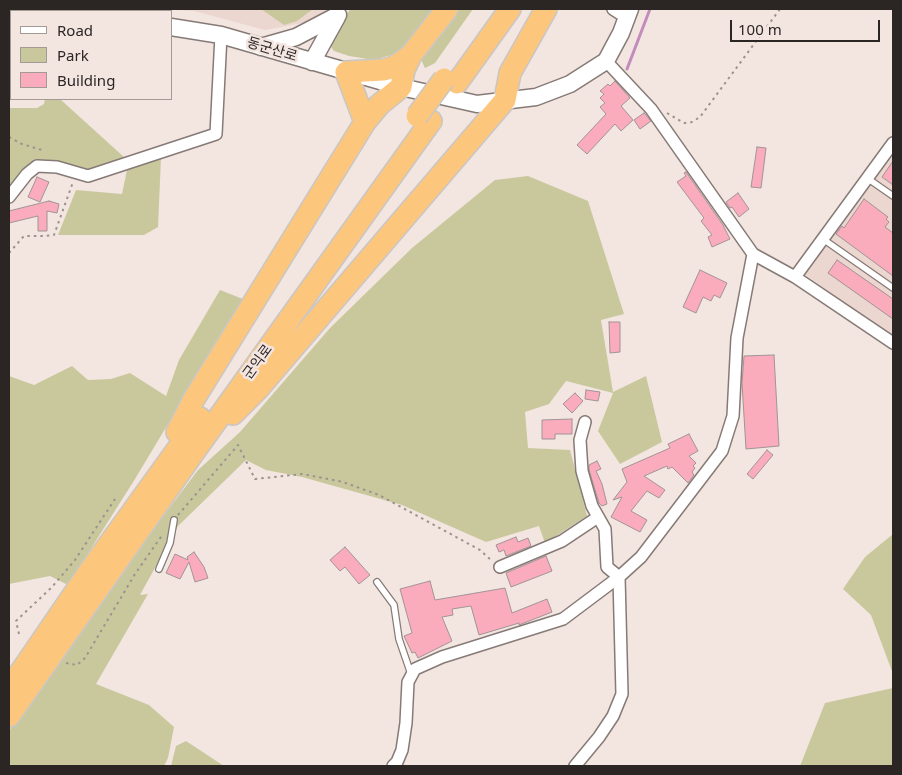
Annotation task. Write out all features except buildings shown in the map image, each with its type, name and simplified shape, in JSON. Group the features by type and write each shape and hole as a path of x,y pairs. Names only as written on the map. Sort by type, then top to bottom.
{"highway":[{"path":"145,494 194,399 364,122 379,104 401,87 404,70 411,55 447,9"},
{"name":"군익로","path":"9,716 424,119 450,81 493,9"},
{"name":"군익로","path":"450,81 510,9"},
{"path":"194,452 258,389 505,100 510,73 546,9"},
{"path":"364,122 346,72 383,70 394,66 411,55"},
{"name":"군익로","path":"9,689 88,572 424,119"}],"street":[{"path":"312,62 401,87 477,104 536,97 570,84 606,61 629,14 613,9"},
{"path":"261,47 296,37 340,12"},
{"name":"동군산로","path":"172,27 221,35 312,62 340,12"},
{"path":"9,197 37,166 57,166 88,176 216,134 221,35"},
{"path":"606,61 651,109 753,254 795,277 893,343"},
{"path":"795,277 893,142"},
{"path":"393,766 397,762 402,750 406,723 408,682 415,669 442,657 563,619 619,577 641,557 722,451 733,416 737,338 753,254"},
{"path":"575,766 599,737 613,716 622,694 619,577 607,567 605,529 592,506 582,471 580,440 585,422"},
{"path":"500,567 562,541 598,517"}],"lane":[{"path":"867,178 893,196"},
{"path":"823,239 893,288"},
{"path":"160,569 170,543 174,520"},
{"path":"377,582 394,605 399,639 411,676"}],"path":[{"path":"651,109 665,111 684,123 692,122 700,117 780,9"},
{"path":"9,136 22,144 42,150"},
{"path":"9,252 24,236 54,234 76,173"},
{"path":"66,663 77,665 84,658 135,574 174,520 238,445 255,479 302,474 343,482 379,494 480,550 500,567"},
{"path":"19,634 16,621 52,587 75,560 115,499"}],"shaded area":[{"path":"155,9 327,9 313,21 265,30 194,11"},
{"path":"893,155 893,339 805,274"}],"green space":[{"path":"261,9 313,9 297,21 284,25"},
{"path":"350,9 433,9 413,37 398,53 374,60 349,56 334,51 329,44"},
{"path":"449,9 473,9 435,63 425,68 418,53"},
{"path":"45,100 61,100 125,158 89,171 35,162 9,190 9,108 37,108 44,104"},
{"path":"161,157 158,227 144,235 58,235 76,190 122,194 127,170"},
{"path":"528,176 588,201 624,314 601,320 613,392 646,376 662,442 620,464 598,431 613,393 566,381 549,404 525,412 528,448 570,450 587,516 545,543 539,526 486,542 402,505 302,477 266,470 246,460 178,526 140,595 148,594 96,684 149,705 174,727 168,758 164,766 9,766 9,731 34,692 98,603 198,470 240,432 330,328 412,248 495,180"},
{"path":"220,290 243,299 135,479 68,585 50,576 9,584 9,376 34,385 72,366 88,380 111,379 130,373 166,396 179,360"},
{"path":"893,534 893,674 871,615 843,589 865,557"},
{"path":"893,688 893,766 800,766 825,703"},
{"path":"186,741 224,766 171,766 176,746"}],"waterway":[{"path":"627,69 650,9"}]}
